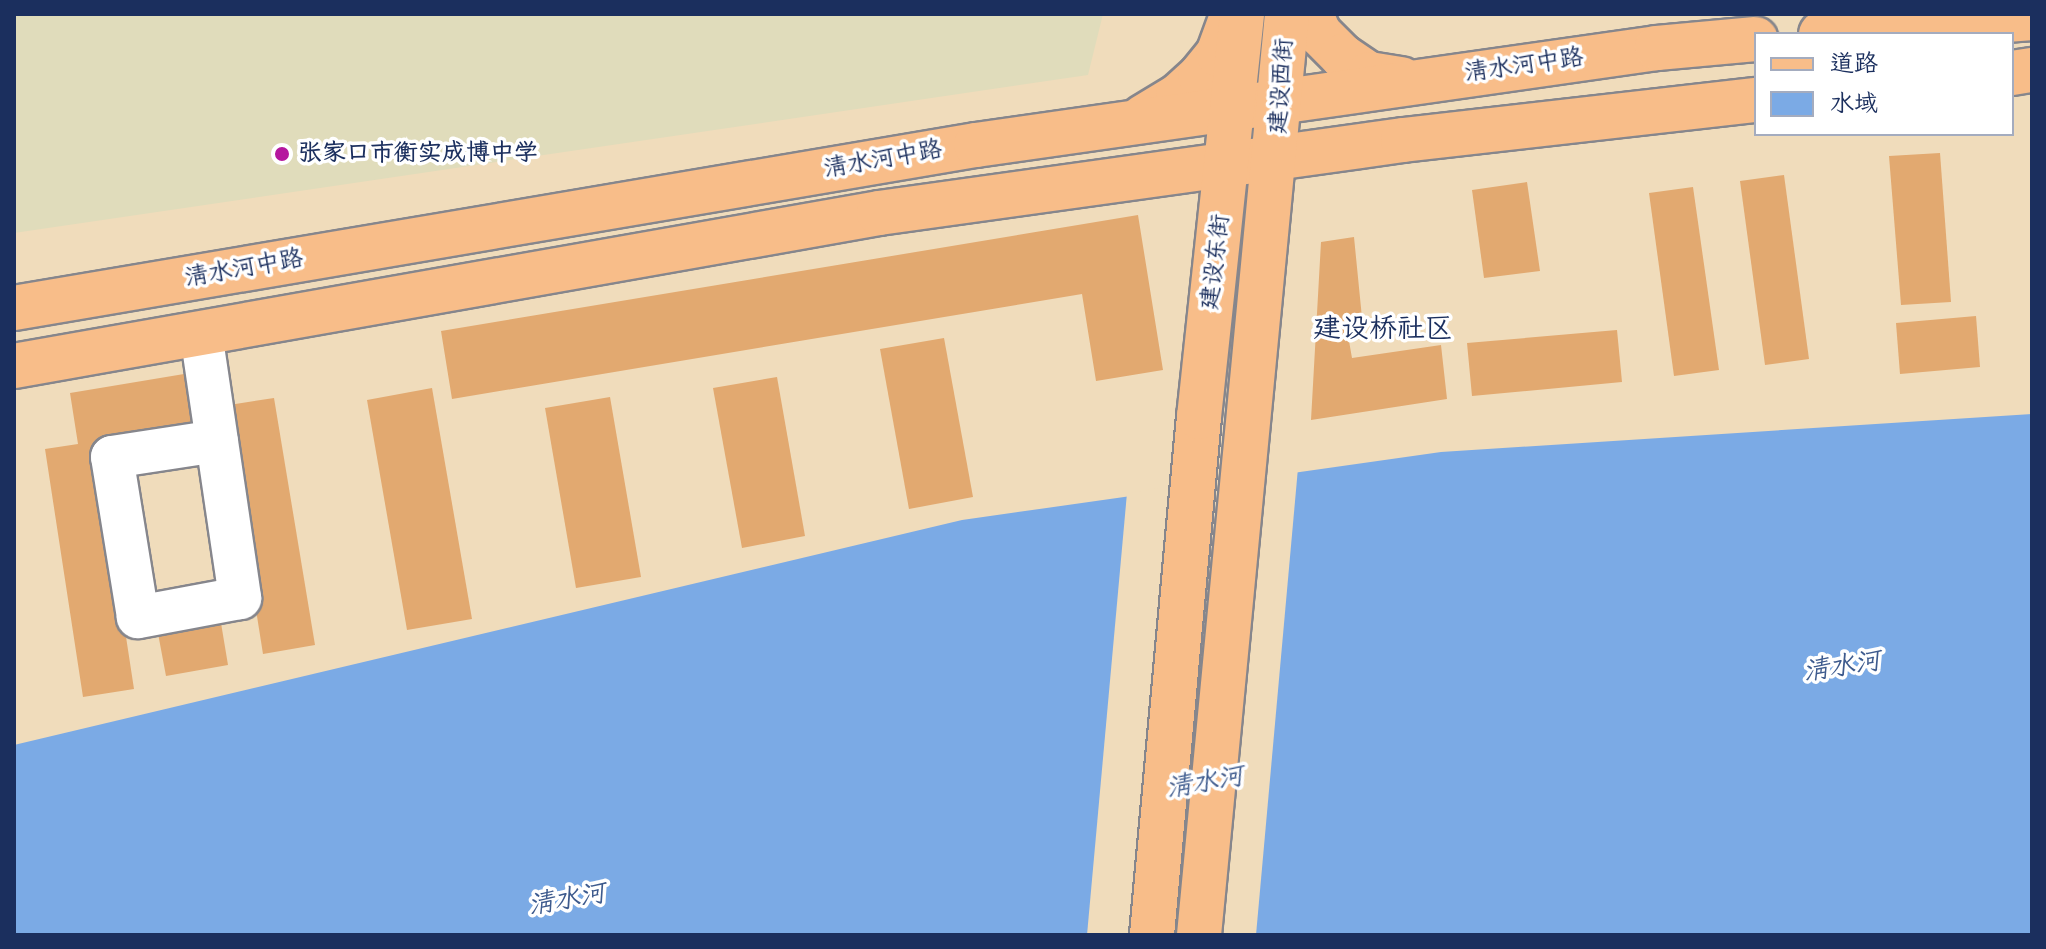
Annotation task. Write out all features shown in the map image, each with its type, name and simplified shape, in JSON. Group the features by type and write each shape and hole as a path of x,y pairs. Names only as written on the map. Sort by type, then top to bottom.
{"main road":[{"path":"1136,122 1178,96 1200,76 1218,54 1233,14"},
{"name":"建设西街","path":"1233,108 1242,14"},
{"name":"建设西街","path":"1276,158 1287,14"},
{"path":"1311,14 1319,33 1342,56 1369,74 1420,81"},
{"path":"1847,32 2032,18"},
{"name":"清水河中路","path":"14,308 976,145 1657,48 1754,39"},
{"path":"14,366 879,213 1362,146 1754,100"},
{"name":"建设东街","path":"1152,935 1199,417 1233,108"},
{"path":"1264,270 1280,225 1297,193 1320,172 1362,146"},
{"name":"建设东街","path":"1199,935 1247,421 1276,158"},
{"path":"1138,177 1171,179 1192,191 1203,211 1214,278"}],"street":[{"path":"201,333 217,441 240,598 138,617 112,457 217,441"}],"shaded area":[{"name":"张家口市衡实成博中学","path":"14,14 1103,14 1088,75 14,233"}],"water":[{"name":"清水河","path":"2032,414 2032,935 14,935 14,745 962,520 1441,452"}],"pier":[{"path":"1298,468 1256,935 1087,935 1127,493"}],"building":[{"path":"1940,153 1951,302 1901,305 1889,156"},
{"path":"1784,175 1809,359 1765,365 1740,181"},
{"path":"1527,182 1540,271 1484,278 1472,190"},
{"path":"1693,187 1719,370 1674,376 1649,193"},
{"path":"1138,215 1163,370 1096,381 1082,294 452,399 441,331"},
{"path":"1354,237 1364,338 1349,341 1352,358 1441,345 1447,399 1311,420 1321,242"},
{"path":"1976,316 1980,367 1900,374 1896,323"},
{"path":"1617,330 1622,382 1472,396 1467,343"},
{"path":"944,338 973,497 909,509 880,349"},
{"path":"196,372 204,423 96,441 134,689 83,697 45,449 78,444 70,393"},
{"path":"777,377 805,536 742,548 713,388"},
{"path":"432,388 472,619 407,630 367,400"},
{"path":"610,397 641,577 576,588 545,408"},
{"path":"274,398 315,645 263,654 229,405"},
{"path":"220,617 228,665 166,676 157,628"}],"place":[{"name":"张家口市衡实成博中学","path":"282,154"}],"district":[{"name":"建设桥社区","path":"1383,330"}]}
